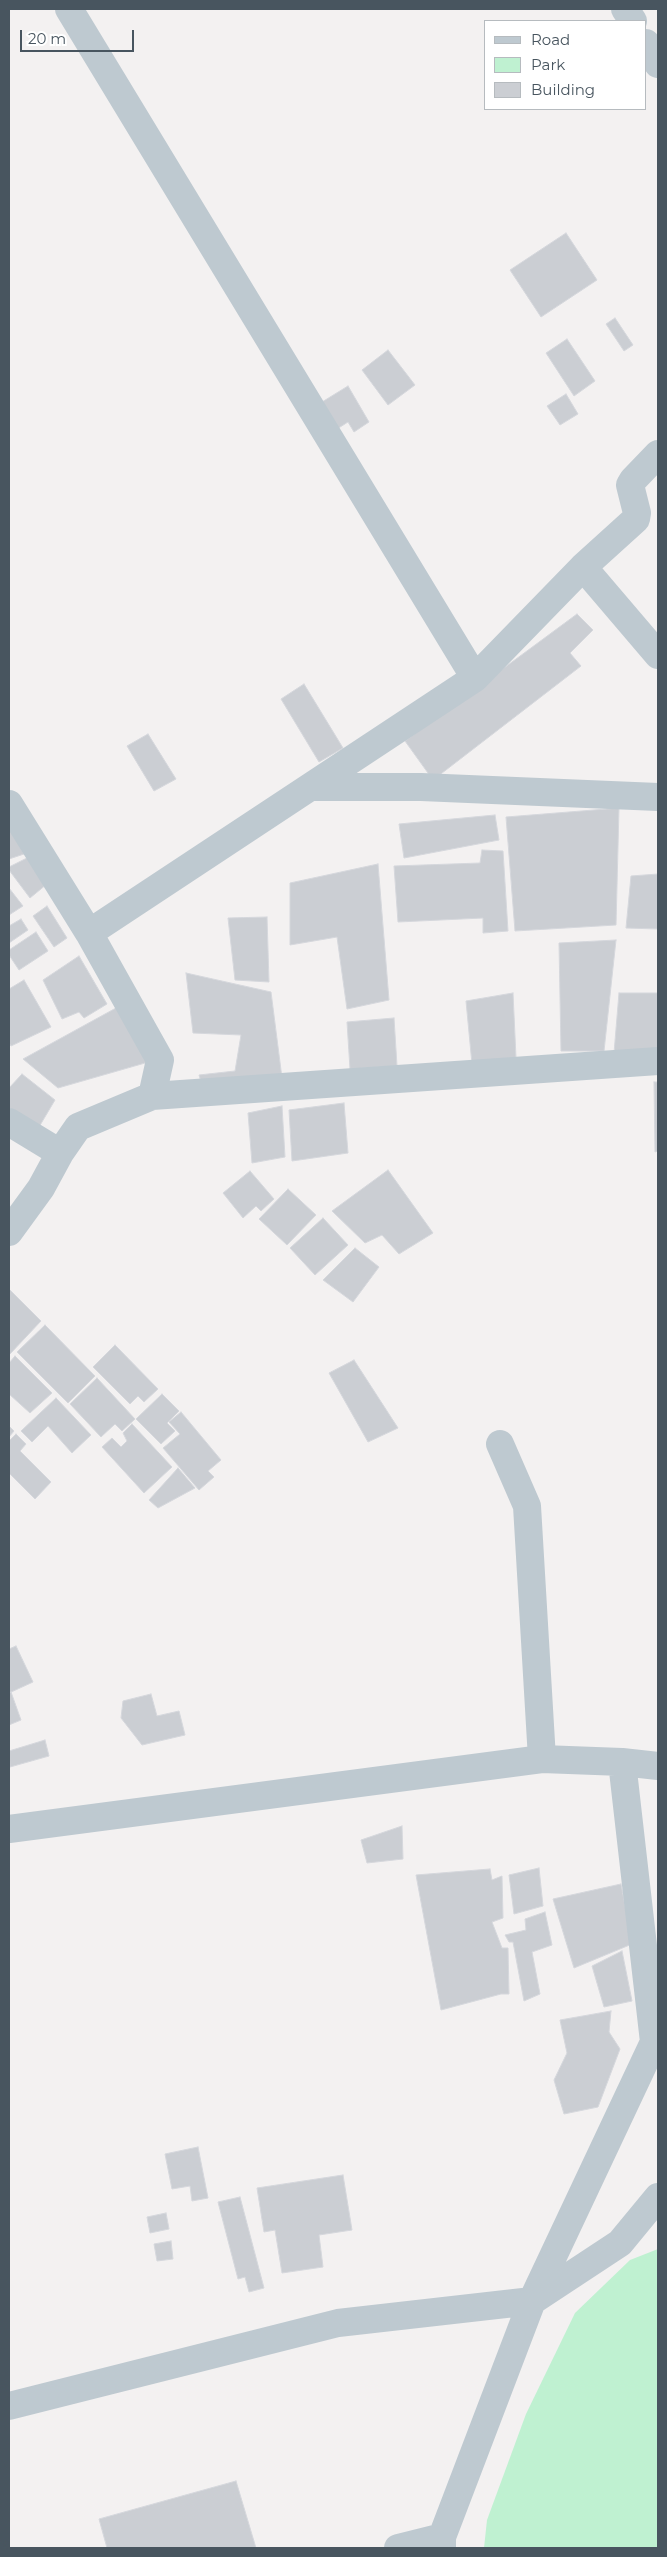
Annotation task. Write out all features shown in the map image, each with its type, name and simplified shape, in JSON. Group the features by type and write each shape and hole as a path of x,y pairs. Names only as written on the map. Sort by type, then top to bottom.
{"street":[{"path":"69,9 475,678"},
{"path":"625,9 632,20"},
{"path":"647,45 658,64"},
{"path":"90,934 475,678 583,567 636,519 637,513 630,485 658,454"},
{"path":"583,567 658,656"},
{"path":"311,787 421,787 658,797"},
{"path":"9,804 90,934 160,1060 152,1096"},
{"path":"9,1232 41,1188 78,1127 152,1096 658,1062"},
{"path":"9,1122 60,1154"},
{"path":"500,1444 527,1506 542,1760"},
{"path":"9,1829 542,1760 622,1762 658,1766"},
{"path":"398,2548 442,2542 532,2301 654,2042 622,1762"},
{"path":"9,2406 338,2323 532,2301 620,2243 658,2198"}],"green space":[{"path":"658,2249 658,2548 484,2548 487,2520 526,2414 575,2313 630,2260"}],"building":[{"path":"566,233 597,280 541,317 510,270"},
{"path":"615,318 633,345 624,351 606,324"},
{"path":"567,339 595,381 574,396 546,353"},
{"path":"388,350 415,385 388,405 362,370"},
{"path":"348,386 369,422 354,432 348,422 337,429 322,402"},
{"path":"566,394 578,414 560,425 547,406"},
{"path":"577,614 593,630 570,653 581,666 433,780 405,741"},
{"path":"304,684 343,748 319,762 281,699"},
{"path":"148,734 176,779 154,791 127,746"},
{"path":"619,808 616,925 515,931 506,817"},
{"path":"495,815 499,840 404,858 399,824"},
{"path":"9,826 24,854 9,859"},
{"path":"482,850 503,851 508,931 483,933 483,918 398,922 394,866 480,863"},
{"path":"29,857 47,884 30,898 9,870 9,867"},
{"path":"378,864 389,1000 347,1009 337,937 290,945 290,883"},
{"path":"658,874 658,929 626,928 631,876"},
{"path":"9,888 23,906 9,915"},
{"path":"47,906 67,938 54,947 33,916"},
{"path":"267,917 269,982 235,980 228,918"},
{"path":"21,919 28,930 9,943 9,926"},
{"path":"36,932 48,951 19,970 9,955 9,950"},
{"path":"616,940 604,1051 561,1051 559,943"},
{"path":"79,956 107,1004 84,1018 79,1012 62,1019 43,980"},
{"path":"186,973 271,992 282,1078 202,1085 199,1075 235,1071 241,1035 193,1033"},
{"path":"24,980 51,1027 11,1046 9,1043 9,989"},
{"path":"513,993 516,1058 472,1064 466,1001"},
{"path":"619,993 658,993 658,1050 614,1053"},
{"path":"116,1008 152,1061 58,1088 23,1059"},
{"path":"394,1018 397,1066 350,1069 347,1022"},
{"path":"22,1074 55,1100 39,1127 9,1108 9,1088"},
{"path":"654,1082 658,1082 658,1151 655,1152"},
{"path":"344,1103 348,1153 292,1161 289,1110"},
{"path":"282,1106 285,1157 252,1163 248,1113"},
{"path":"388,1170 433,1233 399,1254 382,1235 365,1243 332,1211"},
{"path":"250,1171 274,1199 261,1211 256,1206 243,1218 223,1193"},
{"path":"288,1189 316,1215 287,1245 259,1219"},
{"path":"323,1218 348,1245 315,1275 290,1248"},
{"path":"355,1248 379,1267 353,1302 323,1280"},
{"path":"9,1289 41,1321 10,1354 9,1353"},
{"path":"45,1325 95,1376 68,1403 17,1352"},
{"path":"115,1345 158,1389 144,1402 138,1396 130,1404 93,1367"},
{"path":"15,1356 52,1393 30,1413 9,1394 9,1363"},
{"path":"354,1360 398,1428 368,1442 329,1373"},
{"path":"97,1378 135,1419 122,1431 115,1424 101,1437 70,1404"},
{"path":"162,1394 179,1411 167,1423 175,1431 161,1444 136,1419"},
{"path":"56,1398 91,1435 72,1453 48,1426 32,1442 21,1431"},
{"path":"181,1412 221,1460 208,1471 214,1477 199,1490 163,1448 180,1434 169,1422"},
{"path":"132,1424 172,1467 144,1493 102,1447 112,1438 121,1447 127,1441 123,1433"},
{"path":"9,1426 14,1431 9,1437"},
{"path":"16,1434 26,1444 20,1451 51,1482 35,1499 9,1473 9,1441"},
{"path":"178,1468 195,1488 158,1508 149,1500"},
{"path":"16,1646 33,1682 9,1693 9,1649"},
{"path":"11,1692 21,1720 9,1725 9,1693"},
{"path":"151,1694 157,1716 179,1711 185,1735 142,1745 121,1718 123,1701"},
{"path":"45,1740 49,1756 10,1767 9,1751"},
{"path":"402,1826 403,1859 367,1863 361,1840"},
{"path":"539,1868 543,1906 514,1914 509,1875"},
{"path":"490,1869 492,1880 502,1876 503,1918 492,1922 502,1948 508,1948 509,1994 501,1994 441,2010 416,1875"},
{"path":"621,1884 632,1944 574,1968 553,1899"},
{"path":"545,1912 552,1945 532,1952 540,1994 524,2001 513,1942 509,1942 505,1935 526,1930 525,1919"},
{"path":"622,1951 632,2001 604,2007 592,1966"},
{"path":"611,2011 609,2032 620,2049 598,2107 564,2114 554,2080 567,2053 560,2020"},
{"path":"198,2147 208,2198 192,2201 190,2186 172,2189 165,2154"},
{"path":"343,2175 352,2230 319,2235 323,2267 282,2273 275,2230 264,2232 257,2188"},
{"path":"240,2197 264,2288 249,2292 245,2277 238,2279 218,2202"},
{"path":"166,2213 169,2229 150,2233 147,2217"},
{"path":"171,2241 173,2259 157,2261 154,2244"},
{"path":"236,2481 256,2548 107,2548 99,2519"}]}
